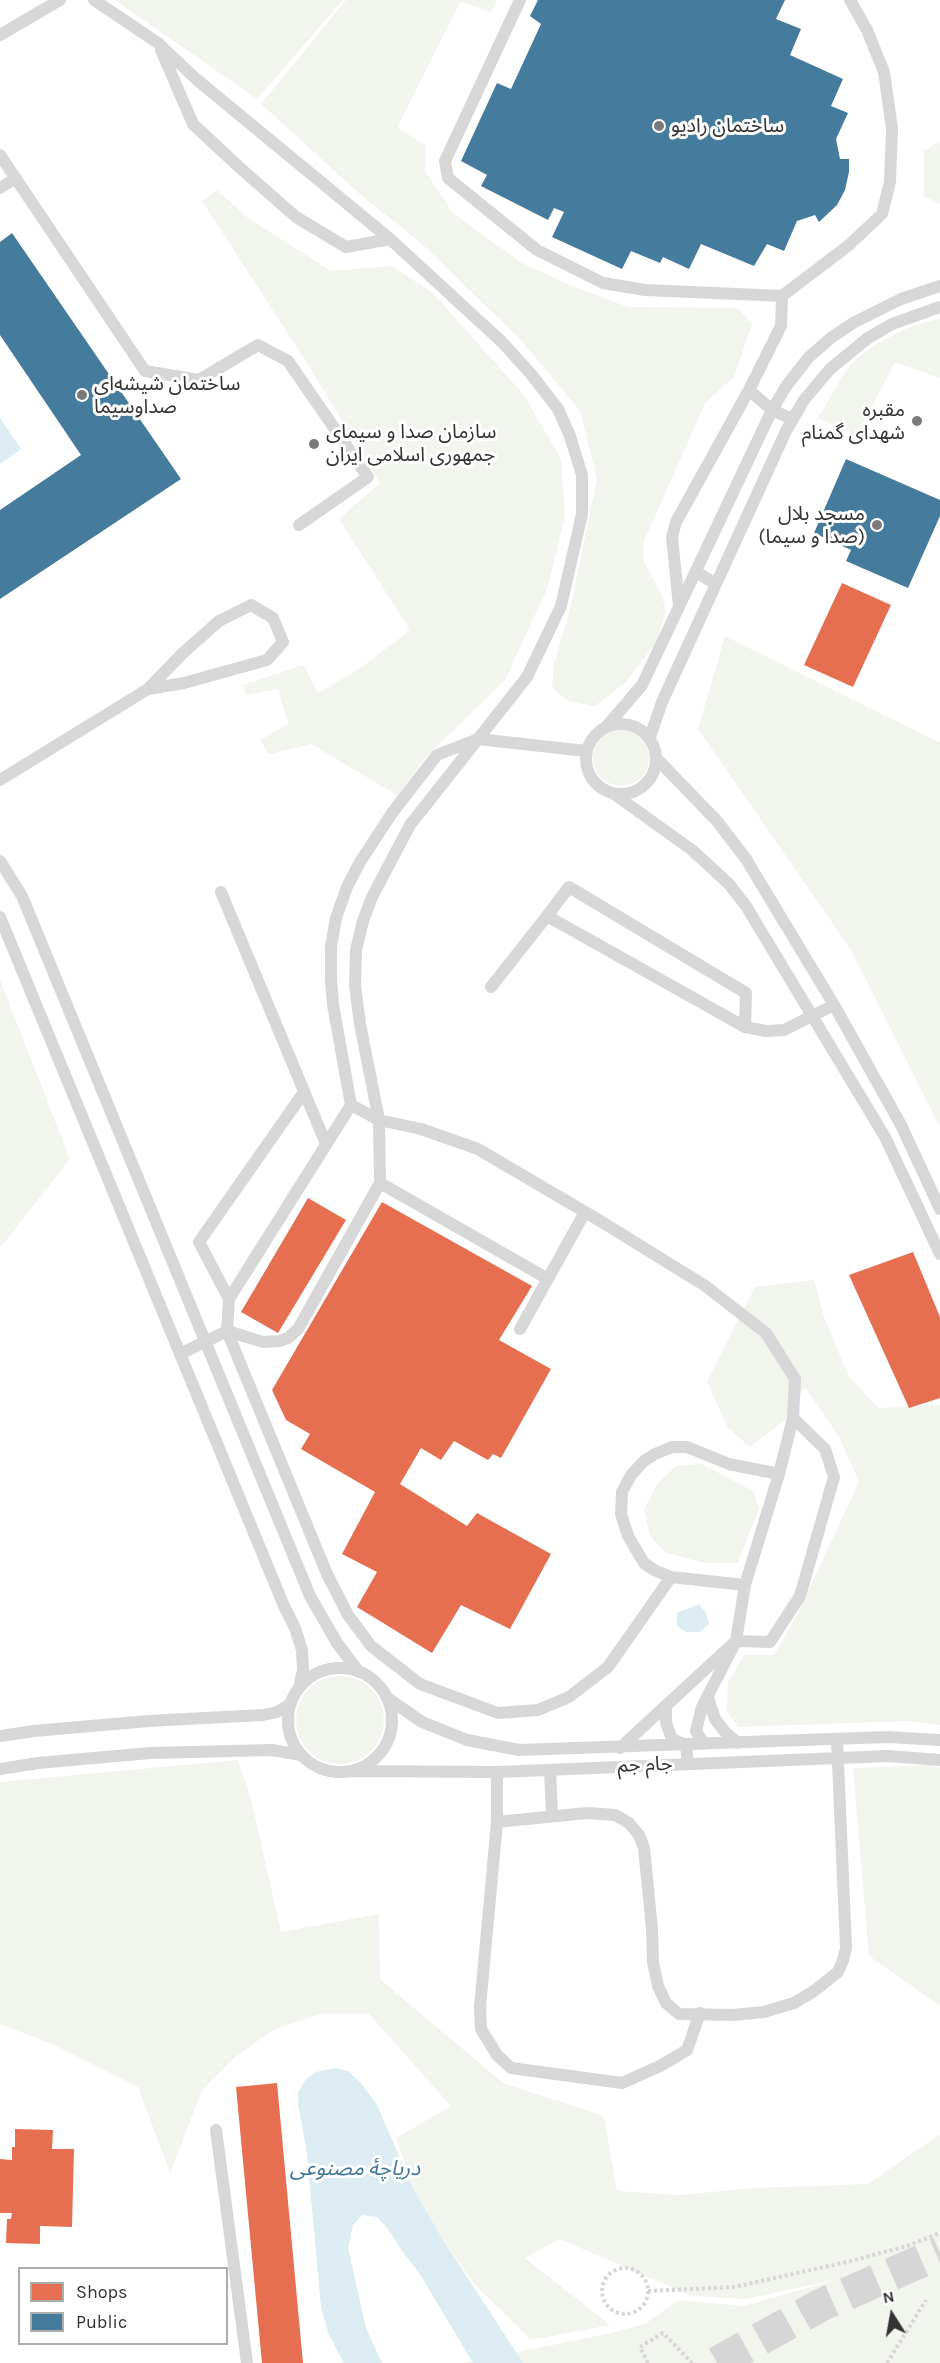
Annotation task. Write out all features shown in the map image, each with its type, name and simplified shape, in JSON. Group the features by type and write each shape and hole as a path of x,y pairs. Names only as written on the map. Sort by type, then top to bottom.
{"lane":[{"path":"0,35 60,0"},
{"path":"94,0 158,43 196,79 390,239 502,342 558,409 570,436 582,475 582,514 561,606 527,677 410,825 372,897 363,921 356,950 355,986 379,1120 380,1183 298,1329 288,1338 263,1342 227,1331 207,1343 180,1354"},
{"path":"520,0 445,161 448,178 537,250 603,283 645,290 782,296 849,245 882,214 890,182 892,129 884,72 867,30 850,0"},
{"path":"158,43 194,124 296,217 346,247 390,239"},
{"path":"0,155 145,371 199,380 258,345 288,361 368,477 299,525"},
{"path":"0,188 16,178"},
{"path":"940,286 901,299 853,323 809,357 787,385 772,410 642,685 607,726 598,732 586,751 586,762 595,782 603,790 614,794 692,850 729,884 746,906 814,1015 885,1137 940,1254"},
{"path":"679,608 672,537 676,522 749,390 781,326 782,296"},
{"path":"650,737 662,702 792,420 815,386 847,353 892,324 940,308"},
{"path":"749,390 772,410 792,420"},
{"path":"696,572 716,584"},
{"path":"0,780 148,689 219,621 251,605 273,618 282,642 267,660 184,683 148,689"},
{"path":"607,726 619,723 630,724 642,729 656,748 656,769 644,786 625,794 614,794"},
{"path":"586,751 478,739 437,755 392,813 360,862 347,887 336,918 331,946 333,1005 351,1106 229,1299 227,1331 327,1574 348,1615 370,1646 420,1684 498,1713 538,1710 569,1697 608,1667 671,1577"},
{"path":"657,759 717,821 746,859 834,1005 901,1125 940,1209"},
{"path":"392,813 410,825"},
{"path":"0,861 22,896 310,1596 337,1643 359,1672"},
{"path":"491,987 569,887 746,993 745,1028"},
{"path":"221,892 326,1144"},
{"path":"547,916 745,1028 766,1031 784,1030 834,1005"},
{"path":"0,917 295,1628 302,1650 303,1670 299,1688 288,1712 288,1731 295,1748 315,1766 338,1773 368,1764 382,1752 389,1738 392,1720 387,1697 376,1683 359,1672 342,1668 312,1676 299,1688"},
{"path":"229,1299 199,1242 304,1092"},
{"path":"351,1106 379,1120 421,1129 478,1149 585,1212 704,1285 766,1333 795,1378 793,1418 746,1585 736,1641 708,1696 696,1731 704,1744"},
{"path":"380,1183 548,1279"},
{"path":"520,1329 585,1212"},
{"path":"620,1748 736,1641 770,1642 800,1596 834,1477 825,1449 793,1418"},
{"path":"746,1585 671,1577 644,1563 628,1536 621,1514 622,1492 631,1475 644,1461 672,1447 687,1447 729,1464 779,1474"},
{"path":"708,1696 715,1719 738,1743"},
{"name":"جام جم","path":"387,1697 422,1722 467,1740 519,1750 620,1748 837,1738 888,1737 940,1740"},
{"path":"0,1736 148,1720 255,1716 277,1712 290,1704"},
{"path":"666,1706 666,1723 672,1739 686,1745 688,1764"},
{"path":"497,1822 587,1813 615,1815 629,1823 639,1835 645,1848 653,1962 658,1986 666,2003 678,2014 733,2015 764,2012 794,2003 814,1991 838,1972 846,1948 837,1738"},
{"path":"0,1769 38,1763 150,1753 272,1750 301,1755"},
{"name":"جام جم","path":"349,1771 497,1772 888,1756 940,1760"},
{"path":"550,1770 552,1816"},
{"path":"497,1772 497,1822 480,2007 481,2030 497,2055 511,2068 622,2083 660,2066 687,2050 700,2013"},
{"path":"216,2130 247,2363"}],"path":[{"path":"648,2291 734,2287 847,2262 906,2246 940,2233"},
{"path":"623,2268 639,2272 644,2278 648,2291 645,2303 632,2313 624,2314 614,2311 605,2304 602,2286 609,2274 623,2268"},
{"path":"887,2363 926,2300"},
{"path":"648,2363 640,2347 663,2333 692,2363"}],"shaded area":[{"path":"115,0 343,0 257,99"},
{"path":"346,0 497,0 491,13 461,1 397,127 425,145 425,171 453,213 520,262 570,285 628,307 738,308 752,324 734,377 705,403 644,541 643,560 661,593 666,611 656,643 625,683 595,706 567,701 552,687 554,664 570,609 597,479 580,411 519,338 421,243 362,196 261,104"},
{"path":"940,141 940,204 924,196 924,151"},
{"path":"217,190 248,218 331,271 392,266 433,293 524,395 561,459 565,516 547,589 505,680 424,759 398,796 311,744 269,754 260,740 288,724 278,689 246,695 243,685 303,665 318,693 362,667 410,630 339,519 380,483 305,360 202,201"},
{"path":"940,318 940,378 895,362 857,435 818,418 846,370 856,359 902,330"},
{"path":"725,636 940,743 940,1127 851,950 698,729"},
{"path":"621,730 632,732 641,738 647,747 649,758 647,769 641,778 632,784 621,786 610,784 601,778 595,769 593,758 595,747 601,738 610,732"},
{"path":"0,980 70,1159 0,1248"},
{"path":"814,1280 824,1317 848,1375 878,1408 940,1405 940,1725 909,1721 738,1727 727,1711 728,1682 744,1655 774,1655 799,1611 859,1482 839,1437 805,1387 785,1420 750,1447 728,1428 707,1382 755,1287"},
{"path":"702,1464 753,1491 759,1508 738,1563 705,1563 666,1553 650,1536 644,1509 657,1484 676,1466"},
{"path":"331,1676 349,1676 365,1683 377,1695 384,1711 384,1729 377,1745 365,1757 349,1764 331,1764 315,1757 303,1745 296,1729 296,1711 303,1695 315,1683"},
{"path":"238,1760 250,1795 281,1932 379,1914 380,1979 503,2083 604,2116 617,2191 680,2195 754,2188 868,2184 940,2134 940,2363 464,2363 645,2324 678,2300 743,2306 843,2278 746,2299 691,2296 560,2239 525,2258 610,2325 531,2340 475,2285 443,2240 413,2188 396,2138 451,2106 369,2014 320,2014 273,2030 234,2058 202,2090 170,2173 138,2087 52,2044 0,2024 0,1782"},
{"path":"930,1765 940,1768 940,2006 869,1956 853,1768"}],"water":[{"path":"0,418 21,449 0,464"},
{"path":"699,1604 706,1613 709,1624 700,1632 686,1632 677,1626 677,1613"},
{"name":"دریاچهٔ مصنوعی","path":"335,2068 348,2071 361,2083 377,2105 413,2188 443,2240 523,2363 473,2363 418,2271 388,2229 377,2217 362,2215 353,2225 348,2248 366,2328 382,2363 344,2363 328,2333 321,2307 307,2154 298,2104 298,2092 306,2079 316,2072"}],"building: Shops":[{"path":"842,583 891,605 853,687 804,665"},
{"path":"308,1198 346,1220 278,1333 241,1312"},
{"path":"382,1202 532,1286 499,1340 551,1369 501,1458 493,1454 488,1460 454,1441 441,1460 421,1448 400,1484 467,1526 477,1513 551,1554 510,1629 461,1605 432,1653 357,1607 377,1572 342,1554 375,1492 301,1449 310,1434 286,1420 272,1390"},
{"path":"913,1252 940,1317 940,1398 909,1408 849,1275"},
{"path":"277,2083 303,2363 262,2363 236,2087"},
{"path":"15,2129 53,2130 52,2149 74,2149 72,2227 40,2226 40,2244 6,2243 7,2219 11,2219 12,2213 0,2213 0,2159 12,2160"}],"building: Public":[{"name":"ساختمان رادیو","path":"538,0 785,0 776,19 801,29 790,55 843,79 831,106 848,113 836,139 840,159 849,159 845,190 837,205 819,222 815,215 797,221 784,251 767,244 754,266 701,244 689,269 663,257 660,263 631,251 622,269 552,237 564,212 554,208 548,220 481,186 487,175 461,161 497,83 511,89 541,24 530,16"},
{"name":"ساختمان شیشه‌ای صداوسیما","path":"12,233 181,479 0,599 0,510 81,455 0,335 0,242"},
{"name":"مسجد بلال (صدا و سیما)","path":"846,459 940,500 940,516 908,588 846,561 851,550 814,533"}],"tunnel":[{"path":"717,2363 821,2305 940,2253"}],"place":[{"name":"ساختمان رادیو","path":"659,126"},
{"name":"ساختمان شیشه‌ای صداوسیما","path":"82,395"},
{"name":"مقبره شهدای گمنام","path":"917,421"},
{"name":"سازمان صدا و سیمای جمهوری اسلامی ایران","path":"314,444"},
{"name":"مسجد بلال (صدا و سیما)","path":"877,525"}]}
